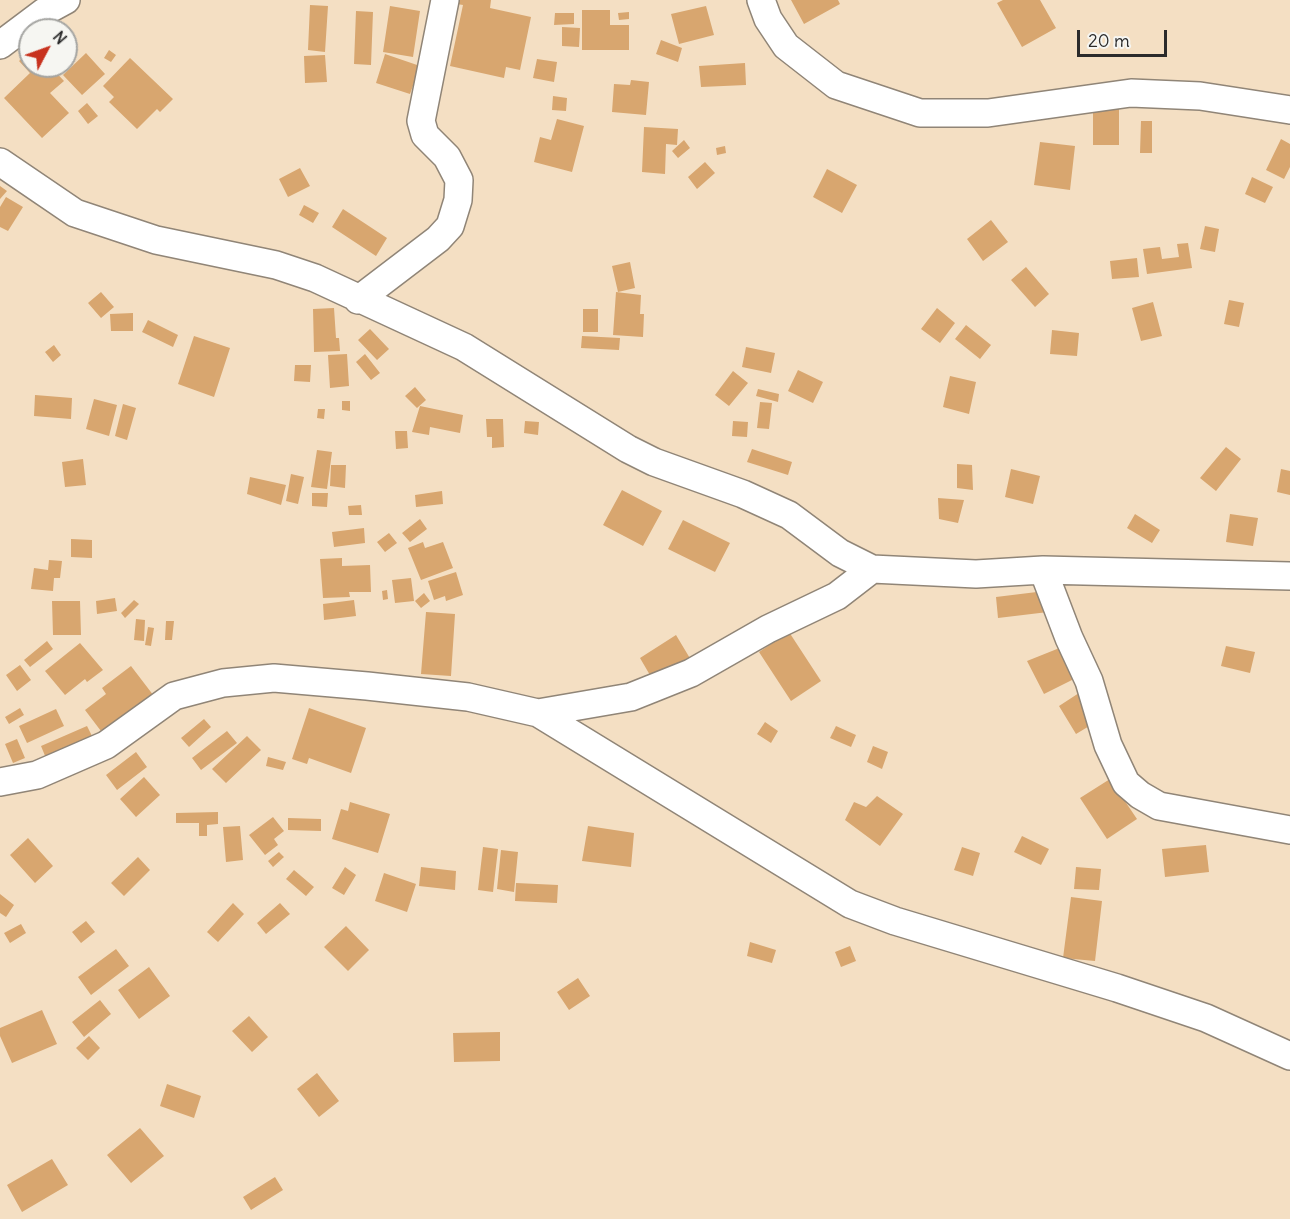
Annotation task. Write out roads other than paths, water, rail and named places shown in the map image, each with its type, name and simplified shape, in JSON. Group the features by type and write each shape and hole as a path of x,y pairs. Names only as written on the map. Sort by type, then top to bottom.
{"street":[{"path":"0,45 44,12 66,0"},
{"path":"358,300 438,239 450,226 458,200 459,180 447,157 425,135 421,121 445,0"},
{"path":"760,0 768,19 786,46 836,85 920,113 988,113 1131,93 1200,96 1290,110"},
{"path":"0,162 75,213 101,224 156,240 276,265 315,278 358,300 464,347 552,403 654,462 743,494 789,515 840,553 872,569 976,574 1043,570 1290,576"},
{"path":"538,713 631,697 691,673 768,629 837,596 872,569"},
{"path":"1043,570 1069,638 1089,681 1108,746 1126,783 1140,795 1159,806 1290,830"},
{"path":"0,782 37,775 96,750 174,696 223,683 274,678 468,698 538,713 850,904 895,921 1118,988 1206,1018 1290,1056"}]}
